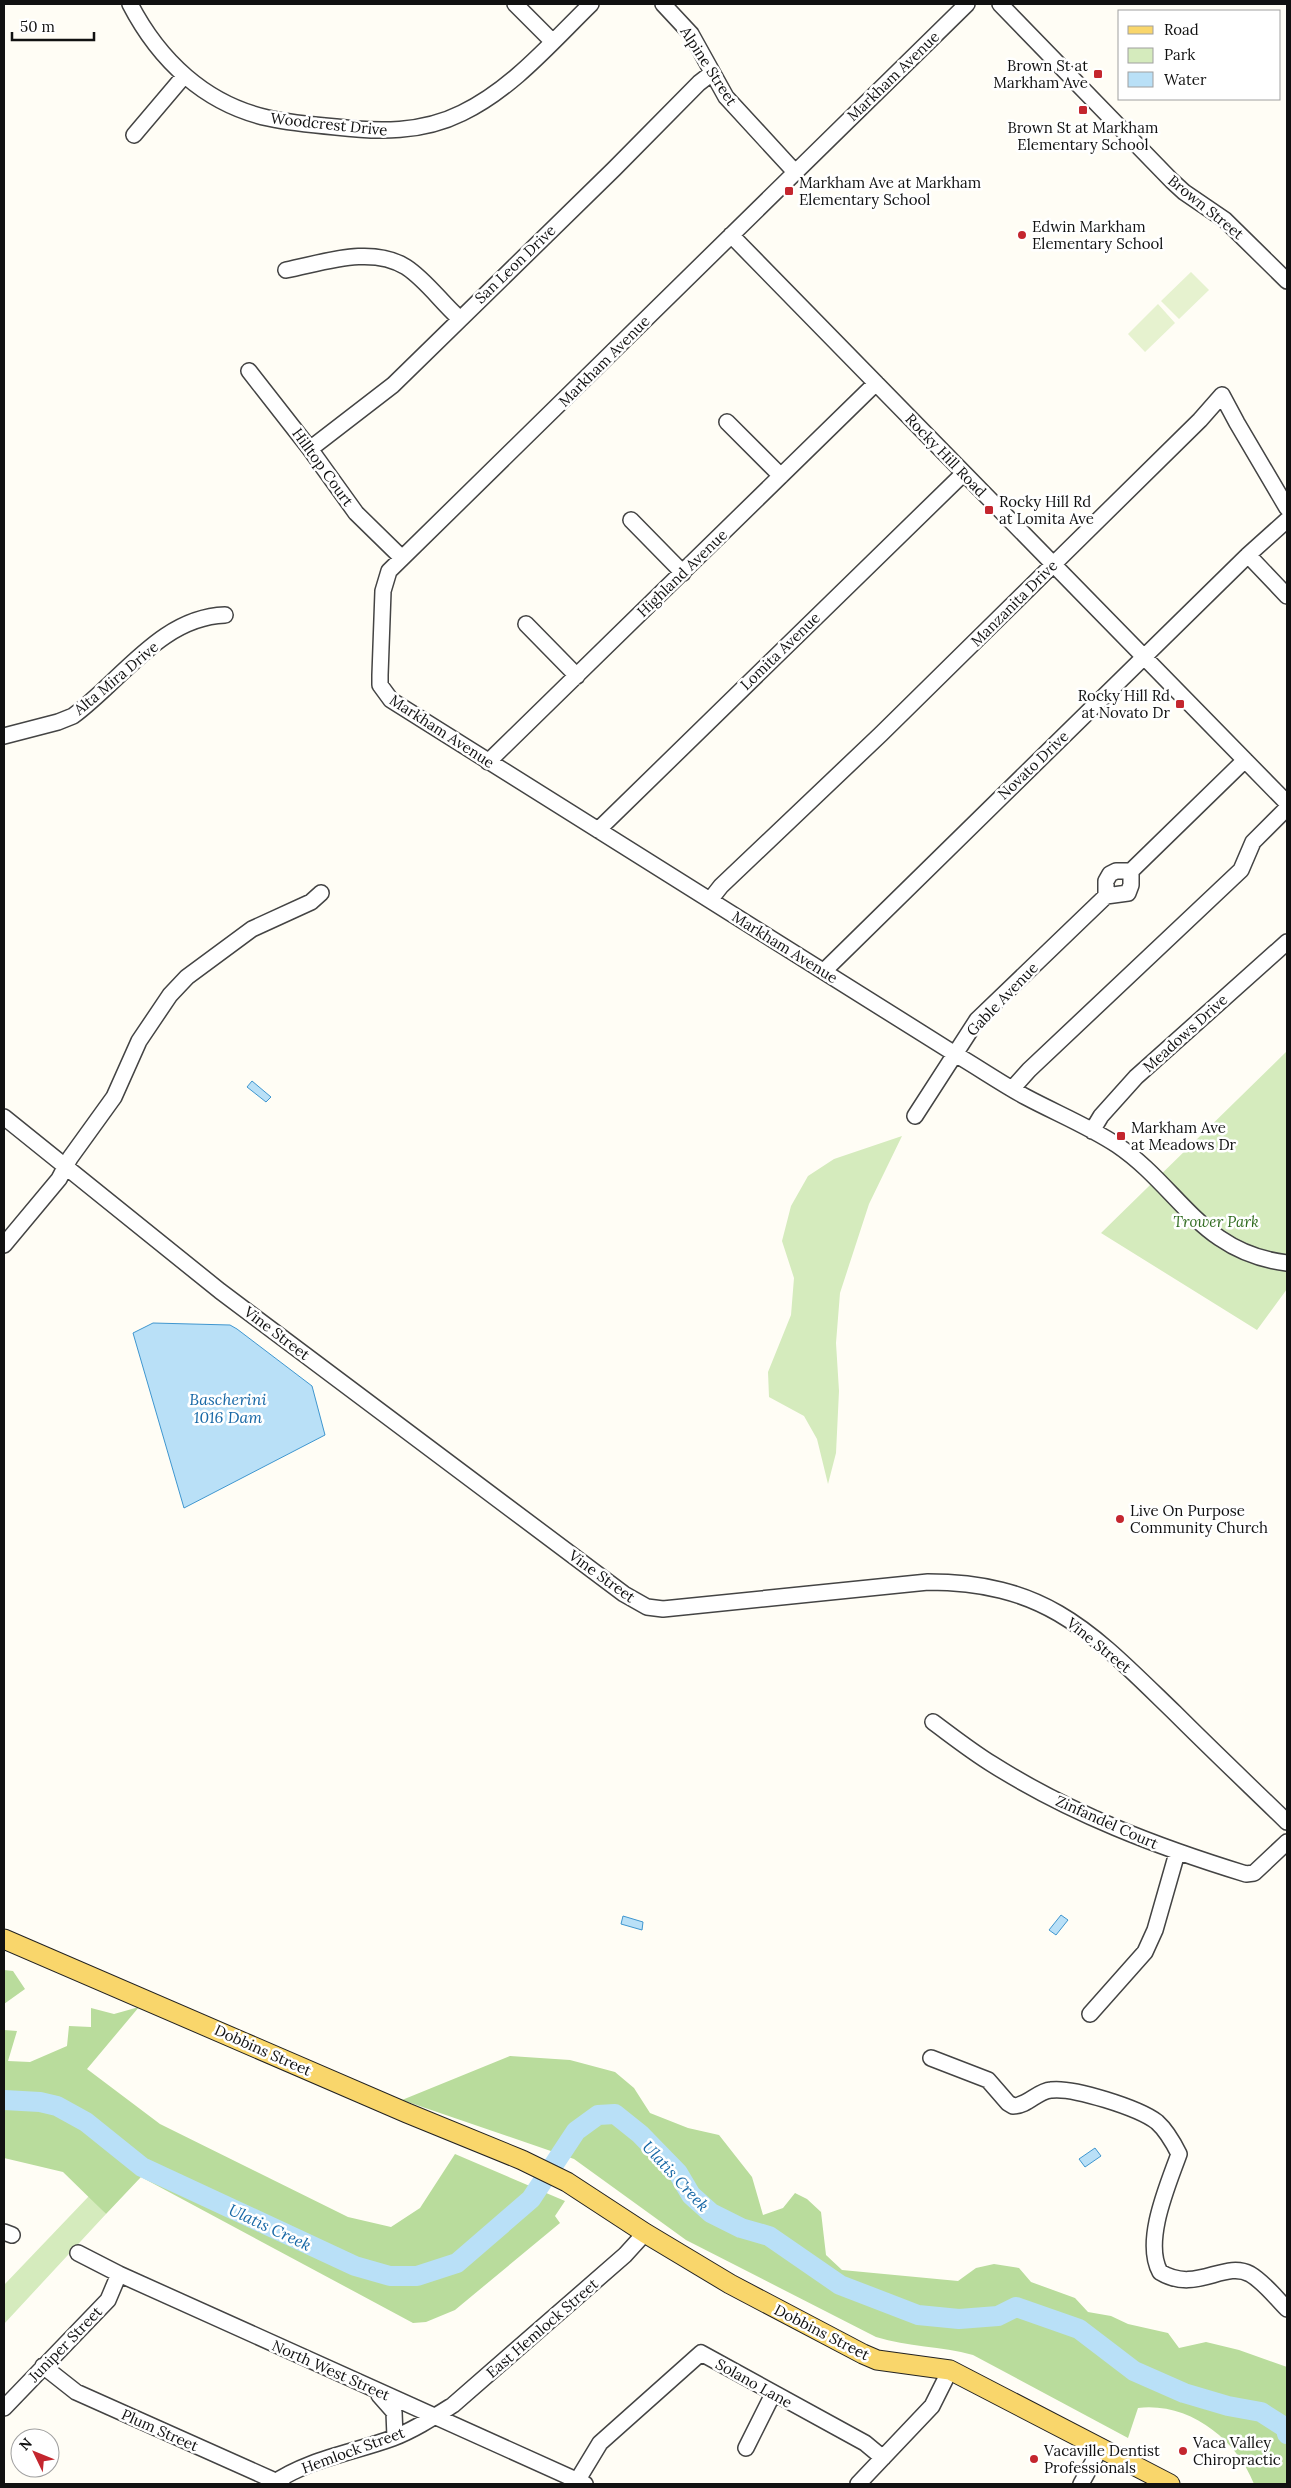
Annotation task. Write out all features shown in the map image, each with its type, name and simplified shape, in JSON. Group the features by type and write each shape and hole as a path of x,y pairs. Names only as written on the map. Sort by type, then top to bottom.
{"main road":[{"name":"Dobbins Street","path":"4,1940 407,2113 522,2160 567,2182 645,2233 730,2284 862,2354 877,2360 950,2370 1170,2484"}],"street":[{"name":"Woodcrest Drive","path":"130,4 159,51 184,76 222,101 244,111 268,118 367,131 394,130 436,123 483,103 501,90 553,42 590,4"},
{"path":"515,4 553,42"},
{"name":"Alpine Street","path":"663,4 691,34 732,104 795,172"},
{"name":"Markham Avenue","path":"967,4 402,558 386,577 383,591 380,685 384,694 391,700 955,1054 1012,1089 1116,1144 1143,1166 1203,1227 1222,1240 1258,1256 1287,1263"},
{"name":"Brown Street","path":"1000,4 1172,181 1184,192 1225,220 1287,281"},
{"name":"San Leon Drive","path":"310,449 393,385 459,318 712,72"},
{"path":"134,135 184,76"},
{"name":"Rocky Hill Road","path":"731,235 1287,803"},
{"path":"286,270 365,256 394,260 420,278 459,318"},
{"name":"Hilltop Court","path":"249,371 310,449 356,513 402,558"},
{"name":"Highland Avenue","path":"488,762 876,383"},
{"name":"Manzanita Drive","path":"710,900 720,886 881,734 1052,563 1200,420 1222,395 1287,508"},
{"path":"728,422 781,476"},
{"name":"Lomita Avenue","path":"598,830 964,473"},
{"path":"631,520 683,573"},
{"name":"Novato Drive","path":"824,971 1248,555 1287,520"},
{"path":"1248,555 1287,596"},
{"name":"Alta Mira Drive","path":"4,736 58,722 73,716 167,636 183,625 198,619 225,616"},
{"path":"526,624 577,676"},
{"path":"1131,871 1131,885 1128,893 1106,896 1106,881 1110,874 1116,871 1131,871 1245,760"},
{"path":"1012,1089 1029,1070 1241,870 1253,842 1287,808"},
{"path":"4,1245 59,1179 70,1158 114,1097 138,1041 170,996 187,977 252,929 312,902 322,893"},
{"name":"Gable Avenue","path":"915,1116 977,1020 1106,896"},
{"name":"Meadows Drive","path":"1092,1131 1101,1116 1136,1077 1287,942"},
{"name":"Vine Street","path":"4,1117 220,1291 624,1594 647,1607 663,1610 928,1582 964,1583 1015,1594 1054,1610 1094,1636 1287,1822"},
{"name":"Zinfandel Court","path":"933,1722 992,1764 1048,1796 1116,1829 1177,1853 1246,1874 1254,1873 1287,1842"},
{"path":"1090,2014 1145,1952 1155,1930 1177,1853"},
{"path":"931,2058 988,2080 1008,2103 1013,2106 1026,2103 1049,2090 1062,2089 1146,2114 1166,2132 1178,2154 1154,2236 1153,2254 1160,2272 1186,2281 1225,2272 1237,2271 1250,2274 1287,2309"},
{"name":"East Hemlock Street","path":"434,2417 453,2404 618,2262 645,2233"},
{"name":"North West Street","path":"78,2253 119,2274 581,2483"},
{"name":"Juniper Street","path":"4,2408 108,2300 119,2274"},
{"name":"Solano Lane","path":"581,2483 592,2454 611,2432 701,2354 864,2443 883,2458"},
{"name":"Plum Street","path":"43,2366 76,2392 277,2483"},
{"path":"858,2484 932,2406 950,2370"},
{"path":"368,2386 383,2398 394,2412 395,2437"},
{"path":"746,2448 773,2394"},
{"name":"Hemlock Street","path":"277,2483 332,2456 395,2437 434,2417"},
{"path":"1081,2484 1101,2447"}],"green space":[{"path":"1191,272 1209,290 1179,319 1161,301"},
{"path":"1158,304 1175,323 1145,352 1128,334"},
{"name":"Trower Park","path":"1287,1051 1287,1289 1257,1330 1101,1233"},
{"path":"902,1136 869,1204 840,1293 836,1343 839,1391 836,1453 828,1484 817,1439 804,1416 769,1397 768,1372 791,1315 794,1278 782,1241 791,1206 808,1176 834,1159"},
{"path":"4,1970 13,1971 25,1989 4,2004"},
{"path":"139,2007 87,2069 160,2124 348,2217 391,2227 420,2208 455,2154 565,2201 555,2216 560,2223 455,2310 426,2322 413,2323 141,2177 106,2214 63,2172 4,2158 4,2030 17,2031 8,2061 30,2062 67,2046 69,2026 91,2027 91,2008 114,2014"},
{"path":"510,2056 570,2060 615,2072 634,2088 650,2113 688,2128 719,2135 752,2177 763,2215 783,2208 795,2193 807,2199 821,2212 826,2255 842,2270 958,2281 976,2268 994,2264 1019,2268 1031,2282 1075,2298 1088,2312 1111,2316 1128,2324 1168,2333 1179,2348 1206,2342 1239,2350 1287,2367 1287,2484 1254,2484 1235,2452 1223,2439 1208,2427 1175,2411 1157,2408 1138,2408 1128,2438 973,2355 900,2343 876,2337 686,2240 574,2159 402,2100"},
{"path":"89,2196 106,2214 4,2324 4,2285"}],"water":[{"path":"252,1081 271,1097 266,1102 247,1087"},
{"name":"Bascherini 1016 Dam","path":"153,1323 230,1325 237,1329 312,1386 325,1435 184,1508 133,1333"},
{"path":"1061,1915 1068,1920 1056,1935 1049,1930"},
{"path":"623,1916 643,1922 642,1930 621,1924"},
{"path":"1095,2148 1101,2156 1085,2167 1079,2159"}],"waterway":[{"name":"Ulatis Creek","path":"4,2100 40,2102 57,2106 86,2122 142,2167 355,2266 390,2276 417,2276 457,2263 531,2199 576,2131 598,2115 615,2114 640,2134 678,2173 691,2195 711,2213 741,2228 769,2236 840,2285 918,2315 959,2319 998,2316 1016,2307 1079,2329 1134,2371 1184,2393 1228,2406 1261,2412 1286,2428 1287,2434"}],"place":[{"name":"Brown St at Markham Ave","path":"1098,74"},
{"name":"Brown St at Markham Elementary School","path":"1083,110"},
{"name":"Markham Ave at Markham Elementary School","path":"789,191"},
{"name":"Edwin Markham Elementary School","path":"1022,235"},
{"name":"Rocky Hill Rd at Lomita Ave","path":"989,510"},
{"name":"Rocky Hill Rd at Novato Dr","path":"1180,704"},
{"name":"Markham Ave at Meadows Dr","path":"1121,1136"},
{"name":"Live On Purpose Community Church","path":"1120,1519"},
{"name":"Vaca Valley Chiropractic","path":"1183,2451"},
{"name":"Vacaville Dentist Professionals","path":"1034,2459"}]}
